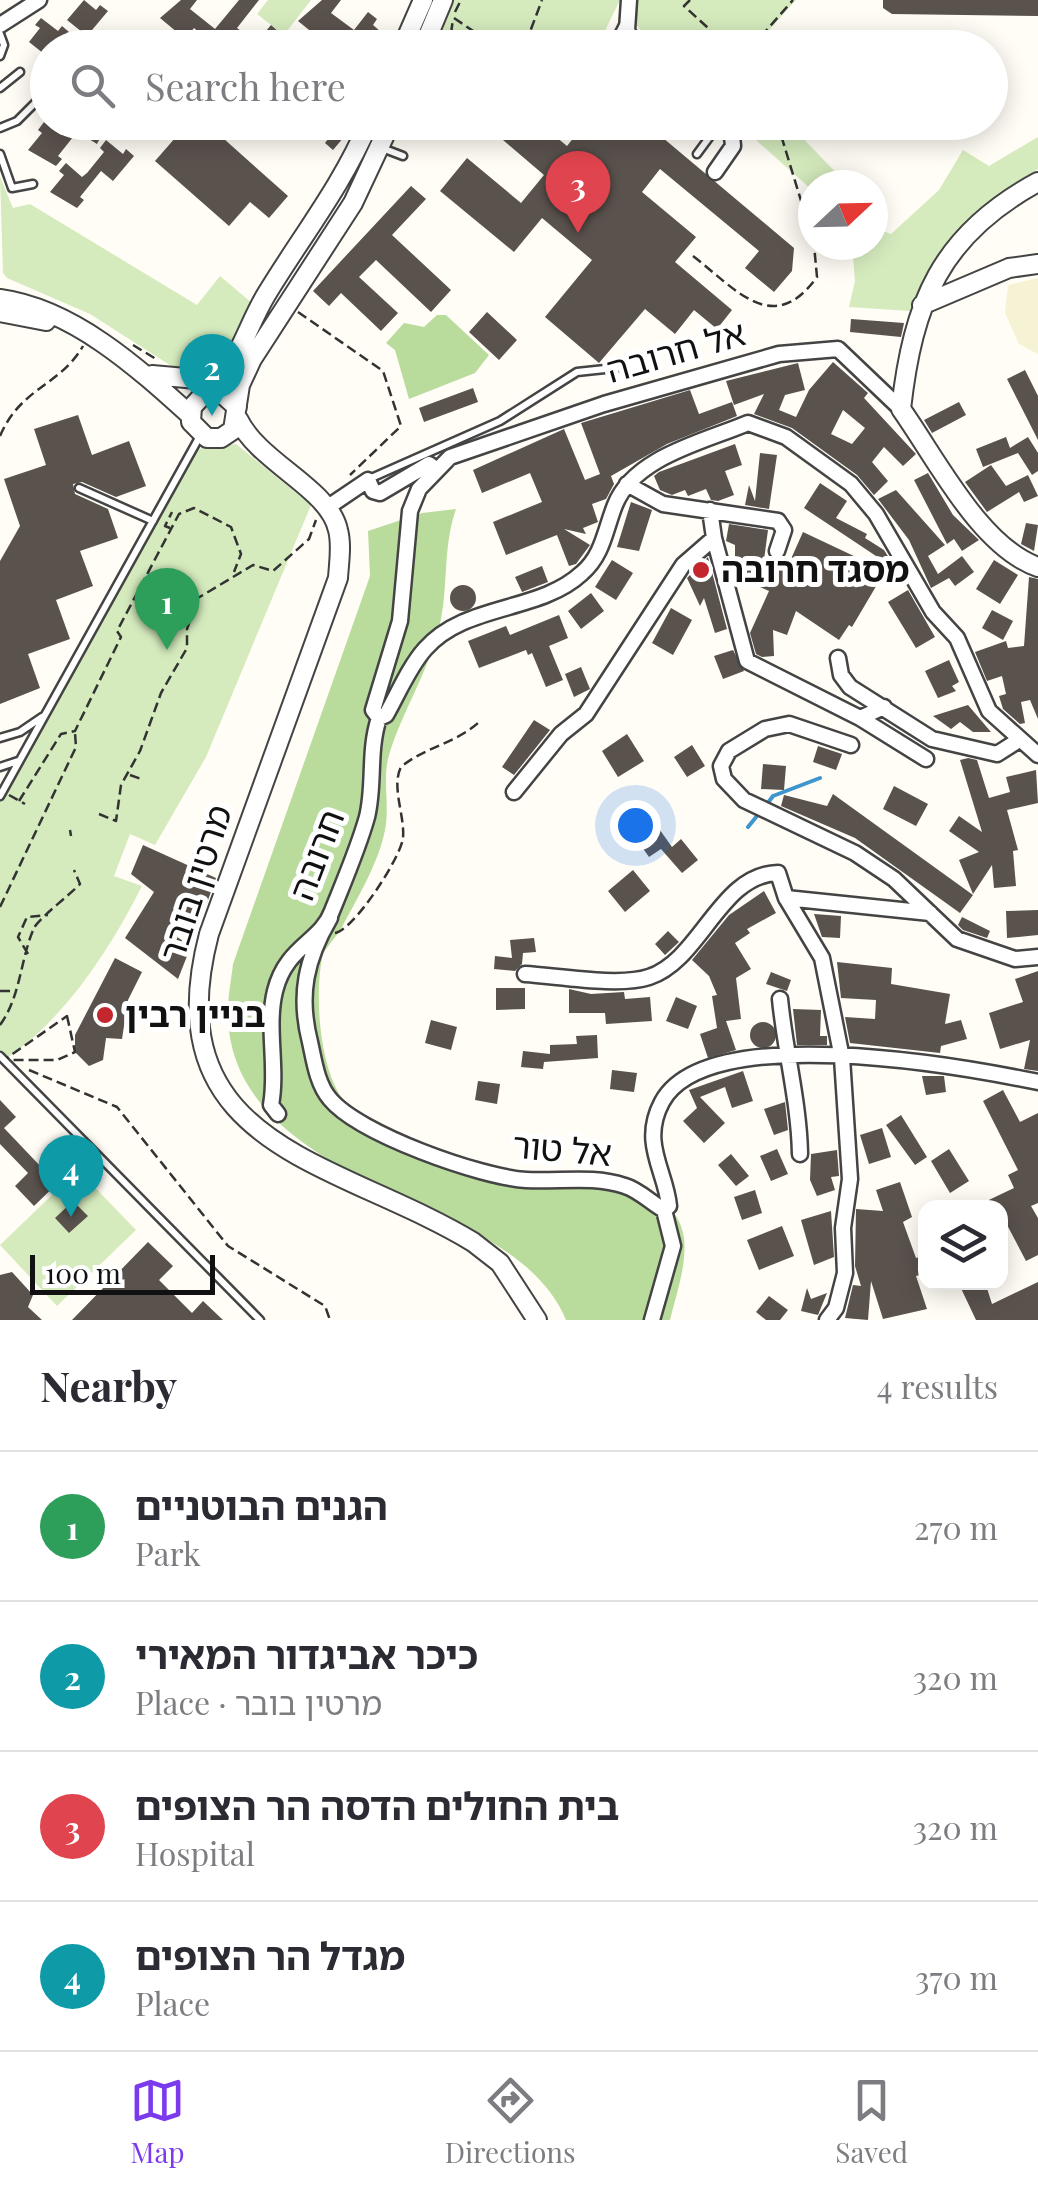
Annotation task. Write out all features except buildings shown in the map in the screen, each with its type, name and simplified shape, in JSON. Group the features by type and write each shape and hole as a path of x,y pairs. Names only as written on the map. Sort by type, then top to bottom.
{"street":[{"path":"0,25 39,0"},
{"path":"409,30 421,1"},
{"path":"627,30 629,5"},
{"path":"435,30 448,8"},
{"path":"190,414 203,394 230,368 268,291 335,193 361,140"},
{"path":"122,349 190,414 200,435 214,439 234,420 246,373 286,303 353,204 384,140"},
{"path":"715,172 733,146 732,140"},
{"path":"1038,182 1000,204 964,234 938,270 922,305 908,352 901,410 977,518 1021,561 1038,567"},
{"path":"922,305 1009,268 1038,264"},
{"path":"0,299 38,309 203,394 227,395 234,420 268,459 325,505 368,480 373,491 380,493 429,464 437,470"},
{"path":"0,312 62,322"},
{"path":"157,368 184,379 204,376 226,363 239,345"},
{"name":"אל חרובה","path":"437,470 450,457 604,404 778,354 838,349 901,410"},
{"path":"379,718 386,715 426,648 451,628 566,586 584,572 598,555 615,504 628,484 653,464 748,423 786,437 851,484 876,514 924,599 958,638 989,711 1038,755"},
{"name":"חרובה","path":"278,1114 272,1105 277,1074 271,1014 276,986 287,958 330,918 368,814 370,744 379,718 373,710 400,622 410,511 419,489 437,470"},
{"path":"628,484 663,504 778,521 784,530 777,551"},
{"name":"מרטין בובר","path":"325,505 339,533 338,578 209,934 196,984 206,1057 239,1110 275,1145 473,1242 500,1264 536,1320"},
{"path":"710,510 747,661 860,718 926,760"},
{"path":"514,792 561,734 586,714 682,566 714,538"},
{"path":"838,658 841,675 850,686 908,726 949,746 973,745 997,754 1019,740"},
{"path":"860,718 884,706"},
{"path":"851,745 789,724 766,729 729,750 722,766 724,779 744,800 855,853 894,879 957,939 1015,959 1038,958"},
{"path":"526,974 648,978 668,966 747,883 763,874 778,874 786,898 822,958 842,1058 850,1178 844,1228 845,1273 836,1308 827,1320"},
{"path":"786,898 930,913"},
{"name":"אל טור","path":"330,918 306,974 301,1008 318,1075 328,1097 346,1114 492,1174 628,1186 664,1210 669,1206 668,1198 654,1160 656,1119 662,1102 676,1084 701,1068 732,1058 785,1054 972,1068 1038,1082"},
{"path":"780,999 785,1054 800,1118 800,1154"},
{"path":"652,1320 673,1246 664,1210"}],"lane":[{"path":"619,30 629,5"},
{"path":"0,34 0,56"},
{"path":"0,88 20,72"},
{"path":"0,128 17,122 30,108"},
{"path":"698,154 708,140"},
{"path":"381,148 403,156"},
{"path":"0,154 12,188 32,184"},
{"path":"368,480 500,422 576,372 652,364"},
{"path":"1,794 200,435"},
{"path":"79,488 153,521"},
{"path":"0,738 20,732 46,713"},
{"path":"0,767 19,760"},
{"path":"2,1058 260,1320"}],"path":[{"path":"461,0 448,8 469,30"},
{"path":"530,30 542,0"},
{"path":"690,0 684,6 710,30"},
{"path":"767,30 793,0"},
{"path":"783,140 798,191"},
{"path":"693,256 754,303 776,308 801,298 818,277 816,260"},
{"path":"286,303 384,371 400,426 348,477"},
{"path":"0,436 30,390 72,364 89,336"},
{"path":"122,349 157,368"},
{"path":"99,814 116,822 121,786 129,775 160,694 187,648 187,629 198,598 253,564 273,571 308,538 325,505"},
{"path":"0,907 76,747 74,731 121,637 117,631 179,514 194,508 231,527 241,554 232,576"},
{"path":"171,529 164,526 172,512"},
{"path":"320,936 343,932 356,920 397,860 402,838 397,786 402,767 426,750 451,744 478,724"},
{"path":"19,801 61,734 74,731"},
{"path":"129,775 144,780"},
{"path":"1,794 25,804"},
{"path":"70,828 71,836"},
{"path":"0,1025 15,1004 36,924 80,884 74,870"},
{"path":"28,954 18,937 27,918 49,915"},
{"path":"0,991 4,995 16,991"},
{"path":"2,1058 67,1016 76,1052 57,1060 24,1059"},
{"path":"2,1058 116,1106 228,1246 325,1306 330,1320"}],"shaded area":[{"path":"1038,278 1038,354 1019,344 1005,313 1008,285"}],"green space":[{"path":"268,0 311,0 288,30 278,30 257,14"},
{"path":"451,0 620,0 605,30 440,30"},
{"path":"636,0 796,0 769,30 640,30 634,22"},
{"path":"1038,137 1038,169 997,197 961,229 932,266 910,311 849,307 855,281 853,260 888,260 888,233 939,190 963,150 989,166"},
{"path":"756,140 804,140 833,170 798,170 798,178"},
{"path":"0,177 13,208 30,204 197,305 220,276 252,303 219,368 187,376 90,314 7,278 3,273"},
{"path":"437,315 446,315 489,355 475,373 409,399 395,350 386,343 404,323 424,327"},
{"path":"236,444 311,505 206,757 155,845 130,834 114,876 142,886 129,910 100,959 66,1004 4,1060 0,1056 0,800 196,449"},
{"path":"456,509 439,628 389,755 382,842 361,892 322,958 319,1008 326,1062 338,1092 350,1106 424,1148 525,1184 618,1190 662,1203 677,1217 685,1248 670,1320 566,1320 535,1275 507,1252 349,1171 280,1124 254,1094 236,1059 228,1018 233,964 370,576 368,531 422,513"},
{"path":"78,1170 136,1230 57,1306 0,1245"}],"waterway":[{"path":"767,804 773,796 820,778"},
{"path":"748,827 761,811"}],"place":[{"name":"בית החולים הדסה הר הצופים","path":"578,233"},
{"name":"כיכר אביגדור המאירי","path":"212,416"},
{"name":"מסגד חרובה","path":"701,570"},
{"name":"הגנים הבוטניים","path":"167,650"},
{"name":"בניין רבין","path":"105,1015"},
{"name":"מגדל הר הצופים","path":"71,1217"}]}
